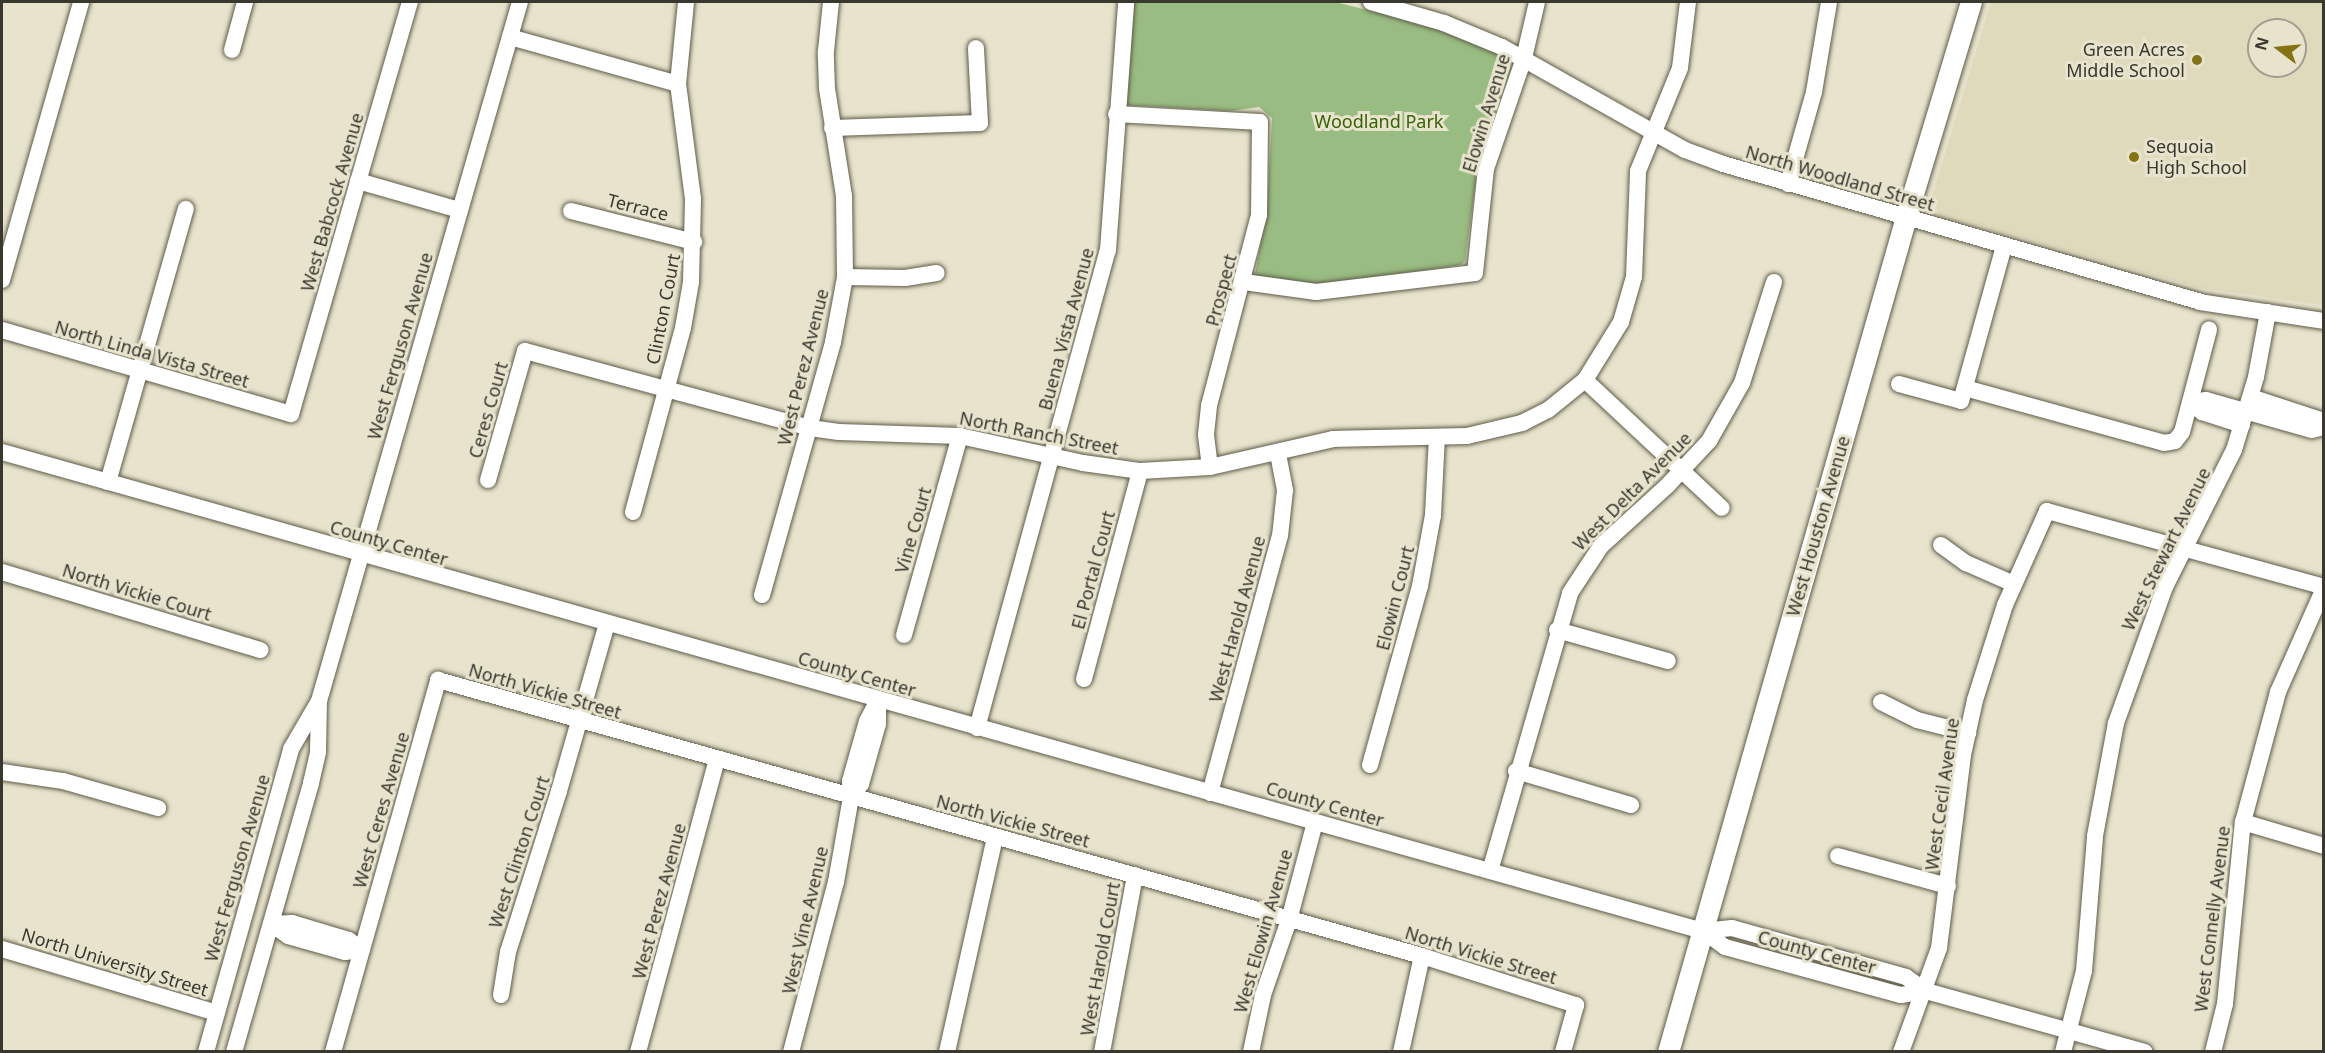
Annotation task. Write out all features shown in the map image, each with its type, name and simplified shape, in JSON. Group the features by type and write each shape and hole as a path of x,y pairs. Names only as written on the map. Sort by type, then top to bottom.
{"main road":[{"name":"West Houston Avenue","path":"1668,1052 1906,217 1971,2"}],"street":[{"path":"2,280 81,2"},
{"path":"232,50 245,2"},
{"name":"West Ferguson Avenue","path":"206,1052 291,748 319,701 520,2"},
{"name":"Clinton Court","path":"633,512 682,328 694,242 678,84 686,2"},
{"name":"West Perez Avenue","path":"762,595 833,342 845,277 844,196 832,128 826,51 831,2"},
{"name":"Buena Vista Avenue","path":"977,728 1108,250 1114,203 1116,114 1126,2"},
{"name":"North Woodland Street","path":"1371,2 1444,23 1524,58 1685,150 1788,184 2200,302 2324,321"},
{"name":"Elowin Avenue","path":"1244,282 1316,292 1475,273 1486,169 1524,58 1537,2"},
{"name":"North Ranch Street","path":"525,351 810,428 839,432 960,435 1140,471 1210,467 1360,436 1437,436 1493,432 1548,410 1586,380 1614,339 1630,299 1635,249 1635,190 1652,132 1680,68 1688,2"},
{"path":"1788,184 1814,92 1829,2"},
{"name":"West Babcock Avenue","path":"291,414 358,181 405,3"},
{"path":"510,37 678,84"},
{"path":"832,128 980,123 976,48"},
{"name":"Prospect","path":"1116,114 1260,122 1259,215 1244,282 1209,406 1206,435 1210,467"},
{"path":"358,181 459,210"},
{"path":"108,482 186,209"},
{"name":"Terrace","path":"571,211 694,242"},
{"path":"1899,384 1961,401 2004,246"},
{"path":"845,277 905,278 938,273"},
{"name":"West Delta Avenue","path":"1490,871 1516,771 1570,593 1588,560 1683,471 1709,441 1735,399 1752,359 1774,282"},
{"name":"West Stewart Avenue","path":"2063,1052 2087,951 2095,836 2110,749 2146,633 2222,477 2247,411 2268,312"},
{"name":"North Linda Vista Street","path":"2,330 291,414"},
{"path":"1965,388 2164,443 2175,441 2182,432 2209,330"},
{"name":"Ceres Court","path":"488,480 525,351"},
{"path":"1586,380 1722,508"},
{"path":"2190,403 2214,409 2247,411 2324,422"},
{"path":"2247,411 2312,430 2324,427"},
{"name":"Vine Court","path":"904,635 960,435"},
{"name":"Elowin Court","path":"1370,765 1420,586 1433,515 1437,436"},
{"name":"County Center","path":"2,452 1702,931 1732,928 1906,977 1926,991 2145,1052"},
{"name":"West Harold Avenue","path":"1210,793 1280,536 1285,490 1278,453"},
{"name":"El Portal Court","path":"1084,680 1140,471"},
{"name":"West Cecil Avenue","path":"1901,1052 1926,991 1939,948 1968,733 2014,584 2047,511 2186,549"},
{"path":"1941,545 1966,562 2014,584"},
{"path":"2186,549 2324,587"},
{"name":"North Vickie Court","path":"2,572 260,650"},
{"name":"West Connelly Avenue","path":"2213,1052 2225,1004 2243,822 2278,692 2324,587"},
{"name":"West Clinton Court","path":"501,995 508,952 607,624"},
{"path":"1557,630 1668,661"},
{"name":"North Vickie Street","path":"438,680 717,760 1135,874 1289,920 1422,956 1576,1005 1563,1052"},
{"name":"West Ceres Avenue","path":"333,1052 438,680"},
{"name":"West Vine Avenue","path":"790,1052 828,921 851,797 861,784 878,724 878,700"},
{"name":"West Ferguson Avenue","path":"234,1052 318,752 319,701"},
{"path":"1881,702 1917,720 1968,733"},
{"name":"West Perez Avenue","path":"638,1052 717,760"},
{"path":"1516,771 1631,805"},
{"path":"2,772 63,781 158,808"},
{"name":"West Elowin Avenue","path":"1251,1052 1263,995 1289,920 1315,822"},
{"path":"2243,822 2324,846"},
{"path":"947,1052 995,837"},
{"path":"1838,856 1948,886"},
{"name":"West Harold Court","path":"1102,1052 1135,874"},
{"path":"271,924 288,936 345,952 362,950"},
{"name":"North University Street","path":"2,949 217,1013"},
{"path":"1401,1052 1422,956"}],"shaded area":[{"name":"Sequoia High School","path":"1991,2 2323,2 2323,305 2200,288 1940,216 1931,200"}],"green space":[{"name":"Woodland Park","path":"1134,2 1335,2 1420,23 1505,56 1512,67 1479,156 1465,261 1461,265 1322,285 1258,279 1255,275 1267,209 1272,118 1259,107 1230,111 1126,105"}],"place":[{"name":"Green Acres Middle School","path":"2197,60"},
{"name":"Sequoia High School","path":"2134,157"}]}
